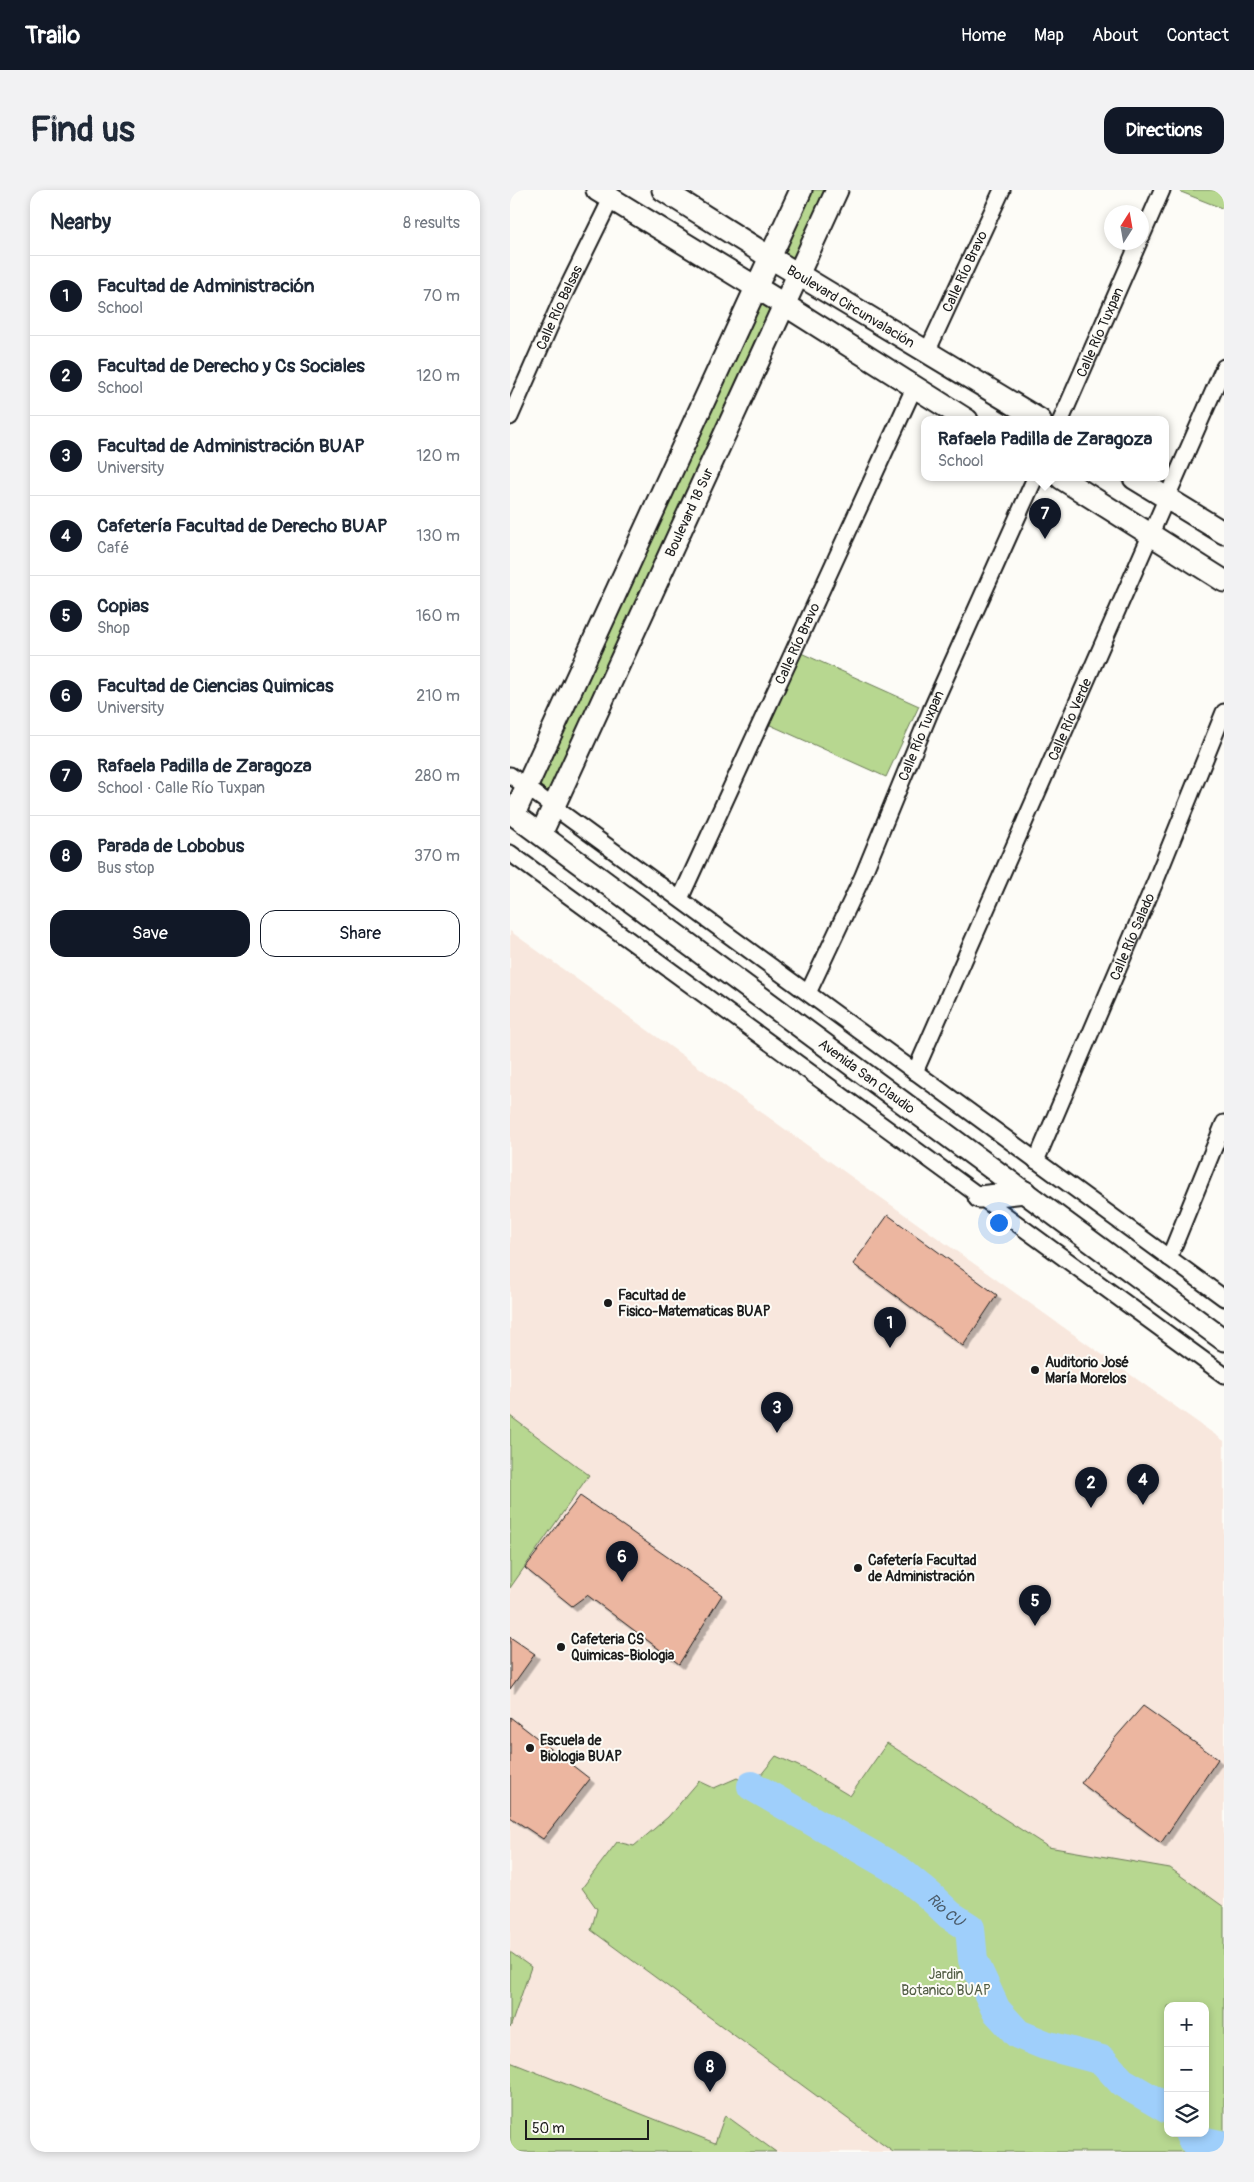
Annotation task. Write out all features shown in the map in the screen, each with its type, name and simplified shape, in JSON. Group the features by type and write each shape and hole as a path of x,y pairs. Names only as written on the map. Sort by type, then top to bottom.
{"street":[{"name":"Boulevard Circunvalación","path":"663,190 798,275 1033,416"},
{"path":"512,813 518,781 757,288 801,190"},
{"name":"Boulevard 18 Sur","path":"541,834 838,190"},
{"name":"Calle Río Bravo","path":"927,352 1002,190"},
{"path":"1149,220 1162,190"},
{"path":"604,194 960,416"},
{"name":"Calle Río Balsas","path":"510,417 561,301 604,194"},
{"name":"Calle Río Tuxpan","path":"1063,416 1135,250"},
{"name":"Calle Río Verde","path":"915,1072 1224,367"},
{"name":"Calle Río Bravo","path":"680,900 914,388"},
{"name":"Calle Río Tuxpan","path":"808,993 862,878 931,710 1034,481"},
{"path":"1066,481 1224,582"},
{"path":"1139,481 1224,533"},
{"name":"Calle Río Salado","path":"1036,1161 1160,871 1224,712"},
{"path":"518,781 1224,1298"},
{"name":"Avenida San Claudio","path":"512,813 1224,1340"},
{"path":"510,853 1224,1375"},
{"path":"1169,1258 1224,1123"},
{"path":"979,1197 1024,1192"}],"shaded area":[{"path":"510,931 818,1153 1224,1441 1224,2152 510,2152"}],"green space":[{"path":"800,190 839,190 802,271 773,252"},
{"path":"1182,190 1224,190 1224,209 1181,192"},
{"path":"754,291 785,309 554,807 526,787"},
{"path":"801,653 919,706 886,777 768,724"},
{"path":"510,1416 589,1475 510,1588"},
{"name":"Jardin Botanico BUAP","path":"887,1743 1048,1847 1170,1868 1224,1907 1224,2152 893,2152 591,1930 597,1909 582,1888 617,1842 634,1846 668,1817 699,1781 714,1788 737,1778 752,1786 776,1756 805,1769 850,1796"},
{"path":"510,1952 531,1967 510,2028"},
{"path":"510,2062 715,2143 725,2115 776,2152 510,2152"}],"building":[{"path":"888,1215 997,1295 963,1346 853,1264"},
{"path":"580,1496 722,1595 679,1664 587,1595 572,1606 525,1568"},
{"path":"510,1637 535,1654 510,1689"},
{"path":"1143,1706 1218,1759 1161,1843 1081,1783 1115,1738"},
{"name":"Escuela de Biologia BUAP","path":"510,1717 590,1779 543,1839 510,1817"}],"waterway":[{"name":"Rio CU","path":"752,1786 901,1872 950,1915 970,1928 973,1960 996,2010 1018,2034 1045,2045 1102,2060 1122,2082 1164,2107"},
{"name":"Rio CU","path":"1191,2137 1192,2139 1224,2146"}],"place":[{"name":"Rafaela Padilla de Zaragoza","path":"1045,539"},
{"name":"Facultad de Fisico-Matematicas BUAP","path":"608,1303"},
{"name":"Facultad de Administración","path":"890,1348"},
{"name":"Auditorio José María Morelos","path":"1035,1370"},
{"name":"Facultad de Administración BUAP","path":"777,1433"},
{"name":"Cafetería Facultad de Derecho BUAP","path":"1143,1505"},
{"name":"Facultad de Derecho y Cs Sociales","path":"1091,1508"},
{"name":"Cafetería Facultad de Administración","path":"858,1568"},
{"name":"Facultad de Ciencias Quimicas","path":"622,1582"},
{"name":"Copias","path":"1035,1626"},
{"name":"Cafeteria CS Quimicas-Biologia","path":"561,1647"},
{"name":"Escuela de Biologia BUAP","path":"530,1748"},
{"name":"Parada de Lobobus","path":"710,2092"}]}
